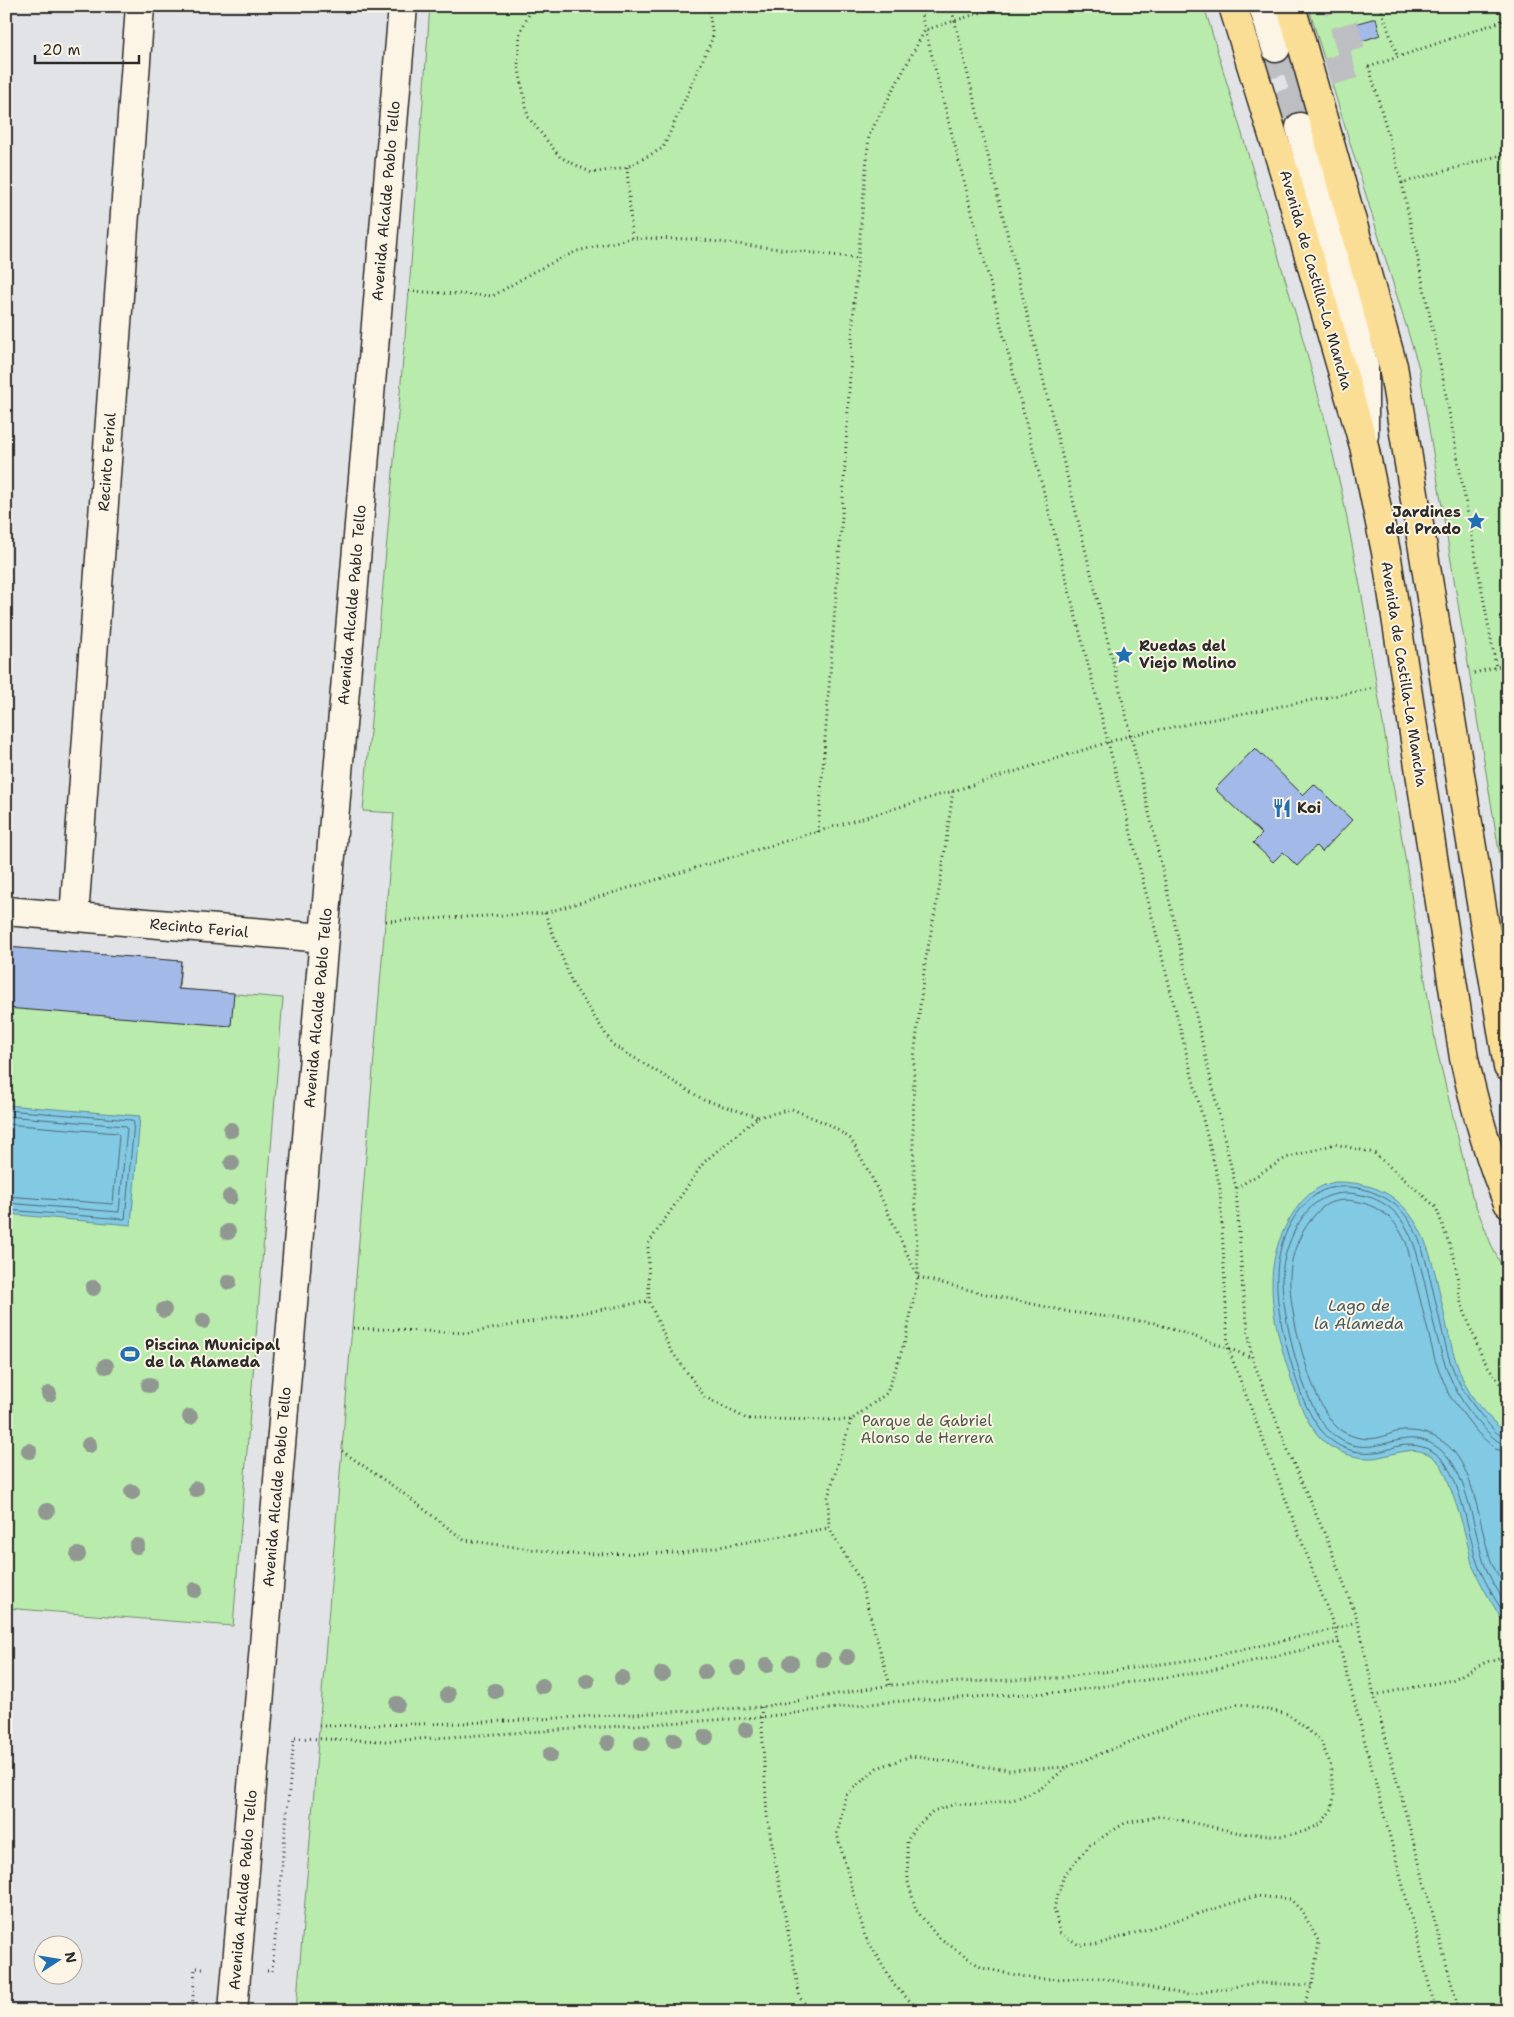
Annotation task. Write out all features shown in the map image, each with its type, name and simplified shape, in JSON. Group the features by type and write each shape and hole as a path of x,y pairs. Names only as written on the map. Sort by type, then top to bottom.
{"main road":[{"name":"Avenida de Castilla-La Mancha","path":"1234,6 1364,446 1386,552 1464,1058 1478,1118 1496,1176 1508,1203"},
{"path":"1291,6 1393,366 1508,1067"}],"street":[{"name":"Recinto Ferial","path":"74,917 140,6"},
{"name":"Avenida Alcalde Pablo Tello","path":"233,2011 403,6"},
{"path":"1263,6 1276,48"},
{"path":"1300,128 1364,366 1364,446"},
{"name":"Recinto Ferial","path":"6,911 324,938"}],"path":[{"path":"533,6 520,32 518,64 528,117 560,158 592,173 627,167 664,148 713,37 708,6"},
{"path":"919,6 1220,1187 1228,1348 1335,1629 1436,2011"},
{"path":"952,6 1131,735 1236,1188 1243,1292 1252,1358 1291,1458 1326,1537 1358,1621 1374,1695 1459,2011"},
{"path":"818,832 842,516 854,303 870,135 925,30 1002,6"},
{"path":"1380,6 1398,58"},
{"path":"1496,667 1445,389 1402,183 1369,67 1508,19"},
{"path":"1502,21 1508,40"},
{"path":"1402,183 1508,153"},
{"path":"627,167 632,238"},
{"path":"379,288 493,296 533,272 577,251 632,238 694,239 858,258"},
{"path":"386,921 545,913 953,791 1131,735 1378,688"},
{"path":"890,1685 860,1580 829,1528 828,1497 851,1420 887,1393 906,1338 918,1277 914,1058 925,963 940,885 953,791"},
{"path":"545,913 572,982 613,1045 704,1100 758,1117"},
{"path":"851,1420 747,1419 705,1397 670,1349 649,1300 648,1244 704,1162 758,1117 792,1110 830,1125 851,1139 872,1178 918,1277"},
{"path":"1236,1188 1286,1158 1335,1144 1374,1153 1436,1208 1455,1260 1461,1303 1483,1359 1508,1395"},
{"path":"918,1277 1070,1312 1154,1323 1252,1358"},
{"path":"353,1328 468,1333 649,1300"},
{"path":"342,1451 400,1491 464,1540 567,1554 683,1553 829,1528"},
{"path":"319,1726 467,1723 761,1707 890,1685 1059,1678 1204,1658 1335,1629 1358,1621"},
{"path":"192,2011 195,1968 272,1971 294,1738 387,1741 761,1717 888,1702 1064,1692 1207,1671 1339,1642"},
{"path":"1374,1695 1452,1680 1486,1662 1508,1655"},
{"path":"1300,2011 1312,1986 1319,1942 1302,1910 1290,1899 1256,1896 1098,1944 1079,1945 1060,1932 1054,1908 1064,1875 1090,1845 1125,1823 1161,1816 1240,1833 1283,1836 1303,1832 1321,1824 1332,1809 1334,1796 1330,1763 1320,1740 1288,1714 1238,1704 1196,1716 1067,1767 1040,1789 1015,1799 983,1805 956,1804 933,1811 913,1830 907,1842 908,1882 916,1910 937,1936 982,1968 1036,1978 1102,1978 1188,1994 1255,1982 1312,1986"},
{"path":"761,1707 767,1816 800,1998 812,2011"},
{"path":"920,2011 894,1985 865,1936 838,1834 846,1796 877,1768 911,1756 1009,1770 1067,1767"}],"green space":[{"name":"Parque de Gabriel Alonso de Herrera","path":"430,6 1204,6 1324,416 1342,493 1362,596 1436,1046 1472,1196 1493,1249 1508,1278 1508,2011 296,2011 394,813 363,811 409,291"},
{"name":"Jardines del Prado","path":"1308,6 1508,6 1508,905 1419,368"},
{"name":"Piscina Municipal de la Alameda","path":"6,947 181,961 179,989 283,998 233,1626 6,1608"}],"water":[{"path":"6,1105 140,1116 131,1225 6,1214"},
{"name":"Lago de la Alameda","path":"1335,1182 1373,1187 1399,1203 1418,1226 1430,1256 1439,1288 1454,1356 1466,1386 1485,1412 1508,1435 1508,1625 1502,1620 1473,1567 1459,1512 1446,1475 1439,1463 1424,1452 1416,1451 1399,1452 1373,1458 1361,1458 1343,1453 1327,1444 1313,1429 1300,1403 1278,1334 1274,1313 1272,1292 1276,1251 1283,1231 1302,1201 1311,1192"}],"building":[{"path":"1376,18 1380,35 1353,44 1347,26"},
{"path":"1255,748 1303,795 1314,784 1352,820 1322,852 1316,846 1297,866 1283,852 1273,862 1253,843 1262,834 1215,789"},
{"path":"6,947 181,961 178,989 234,993 231,1026 6,1008"}],"tunnel":[{"path":"1287,84 1355,64 1338,6"},
{"path":"1276,48 1300,127"}],"place":[{"name":"Jardines del Prado","path":"1476,521"},
{"name":"Ruedas del Viejo Molino","path":"1124,655"},
{"name":"Koi","path":"1282,808"},
{"name":"Piscina Municipal de la Alameda","path":"130,1354"}]}
